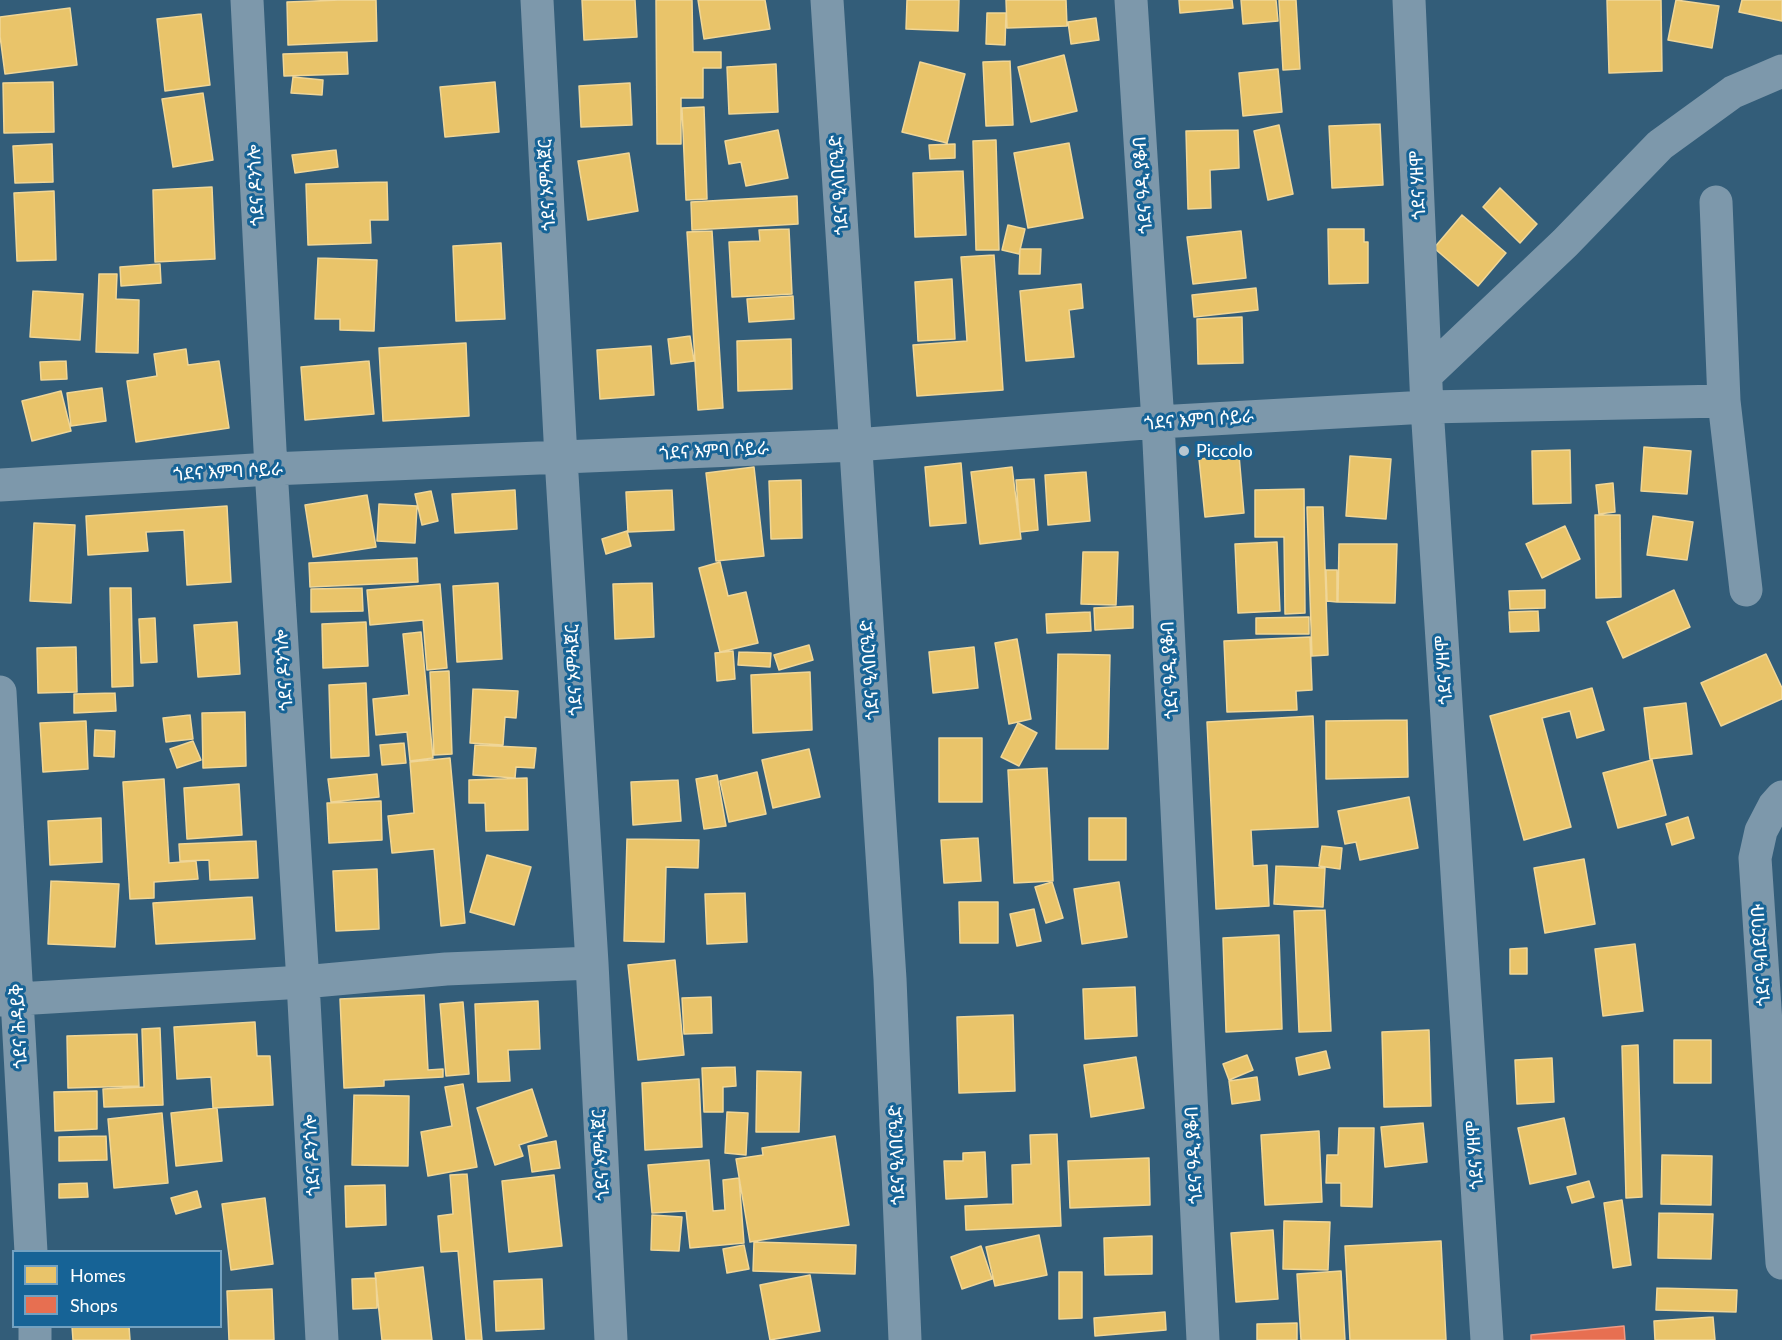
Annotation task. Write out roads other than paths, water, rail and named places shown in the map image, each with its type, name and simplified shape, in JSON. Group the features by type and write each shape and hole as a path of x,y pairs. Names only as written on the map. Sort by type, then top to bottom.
{"street":[{"name":"ጎደና ዶንጎሎ","path":"246,0 322,1340"},
{"name":"ጎደና ኦምሓጀር","path":"537,0 561,458 592,963 610,1340"},
{"name":"ጎደና ዒላበርዒድ","path":"827,0 890,979 905,1340"},
{"name":"ጎደና ዓዲ ያቆብ","path":"1131,0 1158,422 1203,1340"},
{"name":"ጎደና ሃዘሞ","path":"1409,0 1427,391 1487,1340"},
{"path":"1427,391 1660,145 1733,92 1782,71"},
{"path":"1716,202 1724,401 1746,590"},
{"name":"ጎደና እምባ ሶይራ","path":"0,485 271,470 855,445 1158,422 1427,391 1724,401"},
{"name":"ጎደና ሕዳይቅ","path":"0,692 9,999 31,1250"},
{"name":"ጎደና ዓብደርባቡ","path":"1782,797 1774,806 1761,831 1755,858 1782,1263"},
{"path":"9,999 303,982 446,969 592,963"}],"place":[{"name":"Piccolo","path":"1184,451"}]}
